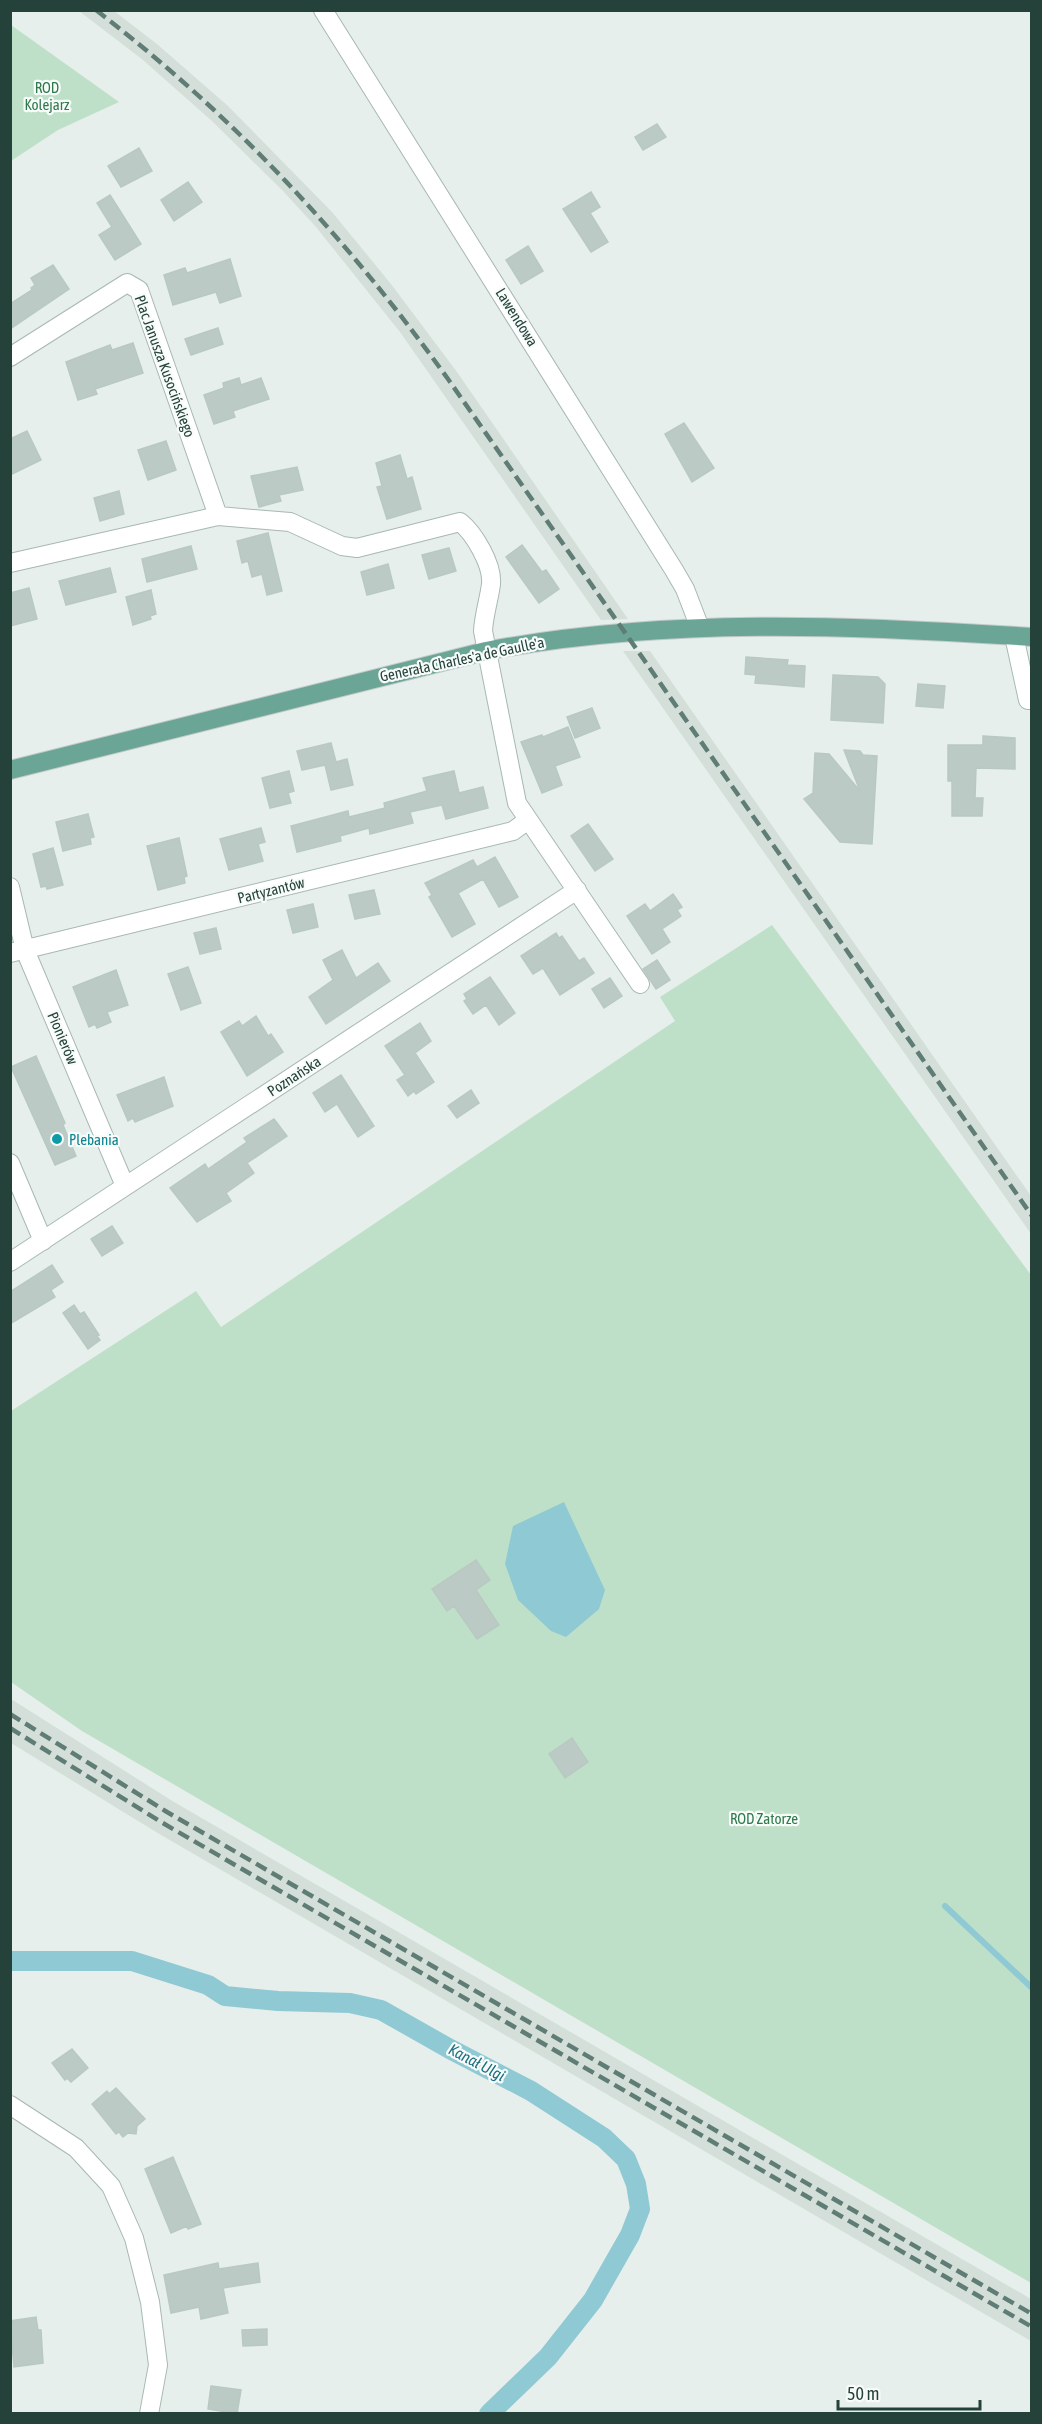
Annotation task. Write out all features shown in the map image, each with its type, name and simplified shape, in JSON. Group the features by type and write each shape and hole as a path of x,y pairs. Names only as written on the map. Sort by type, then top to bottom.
{"main road":[{"name":"Generała Charles'a de Gaulle'a","path":"10,770 486,651 594,634 759,626 1023,636"}],"street":[{"name":"Lawendowa","path":"323,10 668,561 685,589 700,628"},
{"name":"Plac Janusza Kusocińskiego","path":"10,357 127,283 139,290 218,516"},
{"path":"10,563 218,516 290,522 342,546 357,548 460,522 475,538 490,570 491,583 484,613 483,631 517,803 640,984"},
{"path":"1023,636 1028,700 1032,700"},
{"name":"Partyzantów","path":"18,952 513,831 528,820"},
{"name":"Pionierów","path":"10,887 18,952 125,1186"},
{"name":"Poznańska","path":"10,1262 577,890"},
{"path":"10,1163 43,1241"},
{"path":"10,2105 76,2148 111,2186 134,2238 150,2302 158,2365 149,2414"}],"shaded area":[{"path":"79,11 114,11 157,44 228,106 332,212 391,284 457,372 628,619 601,620 400,332 316,227 213,122 143,60"},
{"path":"623,651 650,651 1031,1196 1031,1234"},
{"path":"11,1699 174,1802 1031,2299 1031,2341 156,1832 11,1743"}],"green space":[{"name":"ROD Kolejarz","path":"11,25 119,102 58,130 11,161"},
{"name":"ROD Zatorze","path":"772,925 1031,1275 1031,2283 82,1731 11,1682 11,1411 196,1291 221,1327 675,1021 660,997"}],"water":[{"path":"564,1502 605,1590 599,1609 566,1637 551,1631 518,1600 505,1564 513,1526"}],"building":[{"path":"657,124 666,137 643,150 635,137"},
{"path":"139,148 152,171 121,187 108,166"},
{"path":"188,182 202,202 174,221 161,200"},
{"path":"591,192 600,207 590,213 608,242 591,252 563,209"},
{"path":"110,195 141,244 115,260 99,235 112,227 97,203"},
{"path":"528,246 543,271 521,284 506,260"},
{"path":"230,259 241,296 220,303 216,292 173,305 164,275 185,268 187,273"},
{"path":"53,265 69,289 10,329 10,304 32,290 31,288 35,285 31,278"},
{"path":"218,328 223,344 191,355 185,339"},
{"path":"133,343 143,373 95,389 97,394 78,400 66,362 110,345 112,350"},
{"path":"239,378 241,385 261,378 269,399 233,411 235,417 214,424 204,395 224,388 223,383"},
{"path":"684,423 714,468 692,482 665,434"},
{"path":"27,431 41,460 10,475 10,439"},
{"path":"166,441 176,470 148,480 138,450"},
{"path":"400,455 407,479 412,477 421,509 387,519 377,487 382,486 376,463"},
{"path":"297,467 303,490 279,495 281,501 259,507 251,476"},
{"path":"119,491 124,514 100,521 94,498"},
{"path":"268,533 282,591 267,595 262,574 252,577 248,561 242,563 237,541"},
{"path":"522,545 542,572 546,570 559,589 539,603 506,557"},
{"path":"191,546 197,569 147,582 142,559"},
{"path":"449,548 456,571 429,579 422,555"},
{"path":"388,564 394,588 367,595 361,572"},
{"path":"110,568 116,592 66,605 59,581"},
{"path":"29,588 37,619 10,626 10,593"},
{"path":"151,590 156,614 150,616 151,619 133,625 126,597"},
{"path":"746,657 788,660 787,665 805,666 804,687 755,683 756,675 745,674"},
{"path":"833,675 878,677 885,684 883,723 831,720"},
{"path":"918,684 945,686 943,708 916,706"},
{"path":"592,708 600,728 575,738 567,717"},
{"path":"568,727 580,757 555,766 562,785 542,793 521,742 542,735 543,737"},
{"path":"983,736 1015,738 1015,769 976,768 975,798 983,798 982,816 952,816 952,781 948,781 948,745 983,745"},
{"path":"331,743 336,762 347,759 353,785 331,790 325,765 302,770 297,751"},
{"path":"844,750 860,751 863,755 877,756 872,844 840,842 804,799 813,793 815,753 829,754 860,791"},
{"path":"289,771 294,791 288,793 291,803 270,808 262,778"},
{"path":"454,771 459,793 483,787 488,808 446,819 442,805 410,812 413,823 370,834 369,828 340,836 341,841 297,852 291,826 348,811 349,817 385,808 384,803 427,791 423,778"},
{"path":"88,814 94,837 90,838 91,844 63,851 56,822"},
{"path":"588,824 613,859 595,871 571,836"},
{"path":"261,828 265,842 258,844 263,861 229,870 220,839"},
{"path":"179,838 187,876 184,877 185,883 158,890 147,846"},
{"path":"53,848 63,885 47,889 46,886 41,887 33,854"},
{"path":"495,857 518,897 499,907 483,879 458,893 475,924 452,937 429,897 432,895 425,883 473,860 477,867"},
{"path":"374,890 380,914 355,919 349,895"},
{"path":"673,894 682,907 677,910 681,916 662,929 670,942 652,954 627,916 645,904 650,911"},
{"path":"313,904 318,927 293,933 287,910"},
{"path":"216,928 221,949 200,954 194,933"},
{"path":"556,933 559,938 562,936 579,961 584,958 594,973 560,995 543,968 533,974 521,956"},
{"path":"342,950 356,978 378,963 390,981 326,1024 309,997 333,980 323,960"},
{"path":"657,960 670,980 656,989 643,969"},
{"path":"188,967 201,1003 181,1010 168,974"},
{"path":"116,970 128,1005 107,1012 111,1022 97,1028 95,1024 89,1027 73,987"},
{"path":"490,977 515,1013 499,1025 486,1005 473,1014 464,1001 467,999 464,994"},
{"path":"610,978 622,996 604,1008 592,989"},
{"path":"256,1016 268,1036 271,1034 283,1052 247,1076 221,1032 239,1021 242,1026"},
{"path":"420,1023 431,1041 415,1053 434,1082 416,1094 414,1091 408,1096 397,1080 405,1075 385,1046"},
{"path":"36,1056 65,1123 63,1125 76,1156 55,1165 11,1067"},
{"path":"341,1075 374,1126 358,1137 337,1104 325,1112 313,1093"},
{"path":"164,1077 173,1106 135,1122 133,1118 128,1121 117,1095"},
{"path":"471,1090 479,1103 457,1118 448,1106"},
{"path":"274,1119 287,1136 247,1163 254,1173 226,1193 231,1201 197,1222 170,1188 205,1164 208,1169 247,1142 244,1138"},
{"path":"112,1226 123,1243 102,1256 91,1239"},
{"path":"52,1265 63,1282 51,1290 55,1297 10,1324 10,1292"},
{"path":"74,1305 80,1314 84,1312 99,1335 97,1336 100,1340 88,1349 63,1313"},
{"path":"476,1560 490,1580 476,1590 499,1625 477,1639 454,1606 447,1611 432,1589"},
{"path":"572,1738 588,1762 565,1778 549,1754"},
{"path":"72,2049 88,2068 71,2082 67,2078 65,2080 52,2063"},
{"path":"116,2088 145,2119 137,2126 136,2134 128,2133 123,2137 119,2132 116,2134 92,2104 107,2091 109,2094"},
{"path":"173,2157 201,2224 188,2229 187,2226 171,2233 145,2169"},
{"path":"218,2263 219,2269 258,2263 260,2282 223,2288 228,2313 201,2319 199,2307 171,2313 164,2275"},
{"path":"36,2317 38,2330 41,2330 43,2363 14,2367 10,2321"},
{"path":"267,2329 267,2345 243,2346 242,2330"},
{"path":"211,2386 241,2390 237,2414 208,2409"}],"waterway":[{"path":"945,1906 1032,1988"},
{"name":"Kanał Ulgi","path":"10,1961 132,1961 208,1985 225,1996 278,2001 350,2003 381,2010 531,2091 604,2138 626,2159 636,2184 640,2209 630,2235 593,2300 548,2357 489,2414"}],"railway":[{"path":"96,10 196,93 286,181 369,276 409,327 448,379 1032,1216"},
{"path":"10,1714 167,1812 1032,2314"},
{"path":"10,1728 161,1822 1032,2327"}],"place":[{"name":"Plebania","path":"57,1139"}]}
